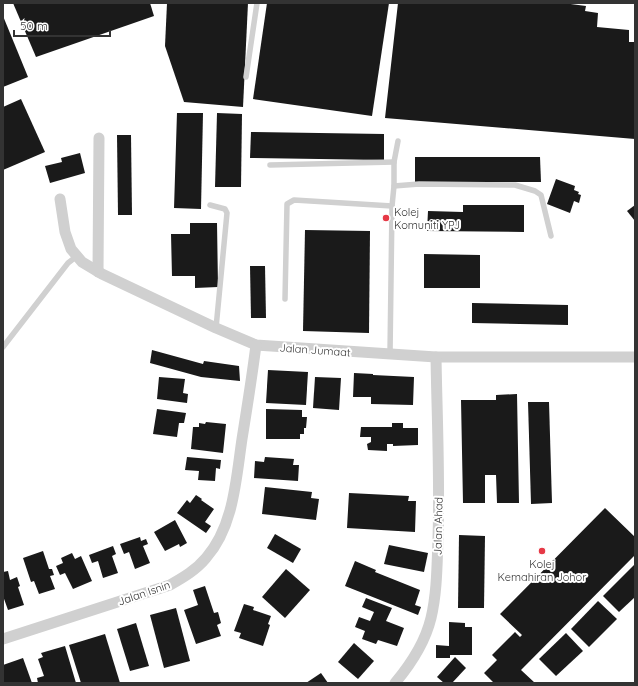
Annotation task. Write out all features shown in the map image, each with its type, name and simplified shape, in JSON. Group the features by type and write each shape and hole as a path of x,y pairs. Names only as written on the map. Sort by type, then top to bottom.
{"street":[{"path":"98,272 99,138"},
{"name":"Jalan Jumaat","path":"60,199 65,232 72,249 82,262 98,272 256,346 436,357 635,357"},
{"name":"Jalan Isnin","path":"3,639 170,585 191,573 207,557 219,539 228,518 234,493 256,346"},
{"name":"Jalan Ahad","path":"394,683 409,667 422,645 431,618 435,590 439,513 436,357"}],"lane":[{"path":"246,77 257,3"},
{"path":"390,355 392,206 394,162 398,141"},
{"path":"270,166 394,162"},
{"path":"394,186 419,184 515,185 535,191 541,195 551,236"},
{"path":"285,299 287,204 294,200 392,206"},
{"path":"210,205 225,209 228,213 216,328"},
{"path":"3,347 68,263 76,256"}],"building":[{"path":"13,3 150,3 154,16 36,57"},
{"path":"167,3 248,3 243,107 184,102 165,46"},
{"path":"267,3 389,3 372,116 253,99"},
{"path":"398,3 563,3 586,6 585,11 598,13 597,27 629,30 629,42 635,42 635,139 385,118"},
{"path":"3,16 28,77 3,87"},
{"path":"21,99 45,152 3,170 3,107"},
{"path":"177,113 203,113 201,209 174,208"},
{"path":"217,113 242,114 241,187 215,187"},
{"path":"251,132 384,134 384,160 250,158"},
{"path":"117,135 131,135 132,215 118,215"},
{"path":"80,153 85,173 50,183 45,166 62,162 61,158"},
{"path":"415,157 540,157 541,182 415,182"},
{"path":"556,179 575,186 574,190 579,192 578,194 581,195 579,203 574,201 570,213 547,204"},
{"path":"463,205 524,205 524,232 427,231 428,211 463,212"},
{"path":"635,205 635,221 627,211"},
{"path":"190,223 217,223 218,287 195,288 195,276 172,276 171,234 190,234"},
{"path":"305,230 370,231 369,333 303,331"},
{"path":"424,254 480,255 480,288 424,288"},
{"path":"250,266 265,266 266,318 251,318"},
{"path":"472,303 568,305 568,325 472,323"},
{"path":"152,350 203,364 204,361 239,366 240,381 201,377 150,363"},
{"path":"268,370 308,372 306,405 266,403"},
{"path":"354,373 414,377 413,405 371,404 371,397 353,397"},
{"path":"159,377 185,379 183,393 188,394 187,403 157,399"},
{"path":"315,377 341,378 339,410 313,408"},
{"path":"517,394 519,503 497,503 496,475 485,475 485,503 463,503 461,400 496,400 496,395"},
{"path":"528,402 549,402 552,503 531,504"},
{"path":"157,409 186,413 184,423 179,423 177,437 153,434"},
{"path":"266,409 302,410 302,417 307,417 304,434 300,434 300,439 266,439"},
{"path":"206,422 226,424 223,453 191,449 193,427 199,427 199,423 205,424"},
{"path":"392,423 403,423 403,428 418,428 418,445 393,446 393,444 387,444 387,451 368,450 367,444 371,442 371,437 360,437 361,427 392,427"},
{"path":"187,457 221,460 220,469 216,468 215,481 198,480 199,471 185,470"},
{"path":"265,457 294,459 293,465 299,465 298,481 254,478 255,461 264,462"},
{"path":"265,487 312,492 311,498 319,499 316,520 262,514"},
{"path":"349,493 409,496 408,501 416,501 415,532 347,528"},
{"path":"196,495 214,509 205,522 211,526 206,533 177,513 187,500 190,503"},
{"path":"605,508 635,537 635,555 521,670 535,683 494,683 484,673 497,660 492,655 515,632 520,637 522,635 500,614"},
{"path":"175,520 187,543 180,547 179,544 165,551 154,532"},
{"path":"275,534 301,549 293,563 267,548"},
{"path":"459,535 485,536 484,608 458,608"},
{"path":"140,537 141,541 146,539 148,544 143,546 150,563 135,569 129,552 124,554 120,544"},
{"path":"389,545 428,553 424,572 384,564"},
{"path":"113,546 116,554 112,556 118,573 103,578 98,561 92,563 89,555"},
{"path":"43,551 49,569 52,569 54,575 50,576 55,589 39,594 34,581 31,582 23,558"},
{"path":"72,553 75,559 81,556 92,581 73,589 65,573 60,575 56,566 63,563 61,558"},
{"path":"355,561 376,570 375,572 420,590 415,605 421,607 418,615 345,586"},
{"path":"635,564 635,597 619,612 603,596"},
{"path":"286,569 310,590 285,618 262,597"},
{"path":"8,571 10,580 17,577 20,586 18,587 24,605 8,610 3,596 3,572"},
{"path":"205,586 214,613 218,612 221,623 217,625 221,636 196,644 184,610 198,605 193,590"},
{"path":"366,598 392,608 386,621 404,628 397,646 378,640 376,644 362,639 365,631 355,627 359,617 370,621 374,612 362,607"},
{"path":"598,601 617,619 589,647 571,629"},
{"path":"244,604 254,607 253,610 271,616 268,624 270,625 263,646 239,638 241,633 234,631"},
{"path":"176,608 190,661 164,668 150,615"},
{"path":"449,622 465,623 465,627 472,627 472,655 450,655 450,658 436,658 436,645 449,646"},
{"path":"136,623 149,666 130,671 117,629"},
{"path":"566,633 583,651 556,676 539,659"},
{"path":"105,634 120,683 81,683 69,645"},
{"path":"354,643 374,661 358,679 338,662"},
{"path":"65,646 76,683 38,683 37,678 44,676 38,659 43,657 41,653"},
{"path":"455,657 466,668 452,683 444,683 437,677"},
{"path":"23,658 32,683 4,683 3,665"},
{"path":"321,673 328,683 306,683"}],"place":[{"name":"Kolej Komuniti YPJ","path":"386,218"},
{"name":"Kolej Kemahiran Johor","path":"542,551"}]}
